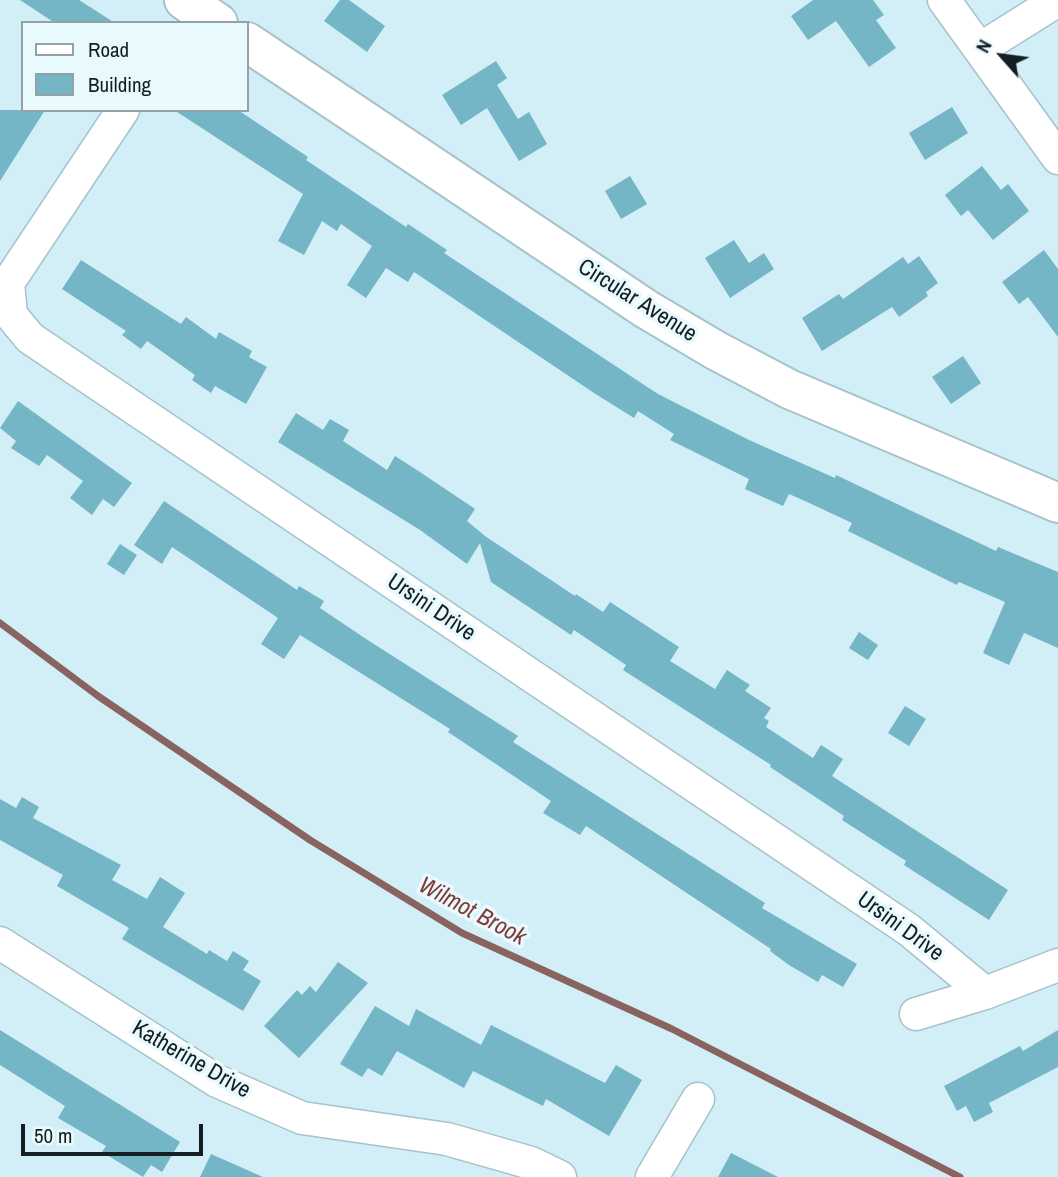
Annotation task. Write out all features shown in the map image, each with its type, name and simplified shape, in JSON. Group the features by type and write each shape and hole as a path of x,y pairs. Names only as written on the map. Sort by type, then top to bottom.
{"main road":[{"name":"Circular Avenue","path":"248,43 646,309 716,350 789,389 1058,503"}],"street":[{"path":"944,0 1058,158"},
{"path":"980,48 1058,0"},
{"name":"Ursini Drive","path":"122,112 8,283 11,315 30,338 909,930 985,993"},
{"name":"Katherine Drive","path":"0,943 217,1081 302,1118 447,1139 531,1163 560,1177"},
{"path":"916,1014 985,993 1058,965"},
{"path":"652,1177 698,1099"}],"building":[{"path":"20,0 79,0 112,21 52,21"},
{"path":"340,0 349,0 385,26 367,52 324,21"},
{"path":"813,0 873,0 884,15 876,20 896,48 869,67 836,21 808,40 791,16"},
{"path":"496,61 507,78 497,85 518,119 529,112 547,144 519,161 487,108 461,125 442,95"},
{"path":"952,107 968,133 925,160 909,133"},
{"path":"0,110 44,112 0,181"},
{"path":"177,112 241,112 308,157 306,160 406,227 408,224 447,250 444,253 658,394 749,440 835,478 836,475 996,551 998,547 1058,572 1058,648 1024,633 1009,665 983,653 1005,602 959,582 957,585 848,531 852,523 789,494 783,506 745,489 749,479 670,440 674,434 638,411 634,418 414,272 408,282 386,268 366,298 347,285 372,246 341,224 337,231 322,221 304,255 278,241 303,194"},
{"path":"982,166 1001,190 1008,184 1029,211 993,240 968,210 961,216 945,195"},
{"path":"630,176 647,204 621,219 605,191"},
{"path":"734,240 749,263 764,253 774,269 730,298 705,258"},
{"path":"1044,250 1058,269 1058,337 1028,297 1019,304 1002,282"},
{"path":"919,256 938,283 926,292 928,296 899,317 892,307 822,351 802,318 839,294 843,299 903,257 908,264"},
{"path":"81,260 181,324 186,317 216,339 219,332 252,351 249,357 267,367 246,404 215,386 211,393 192,380 195,375 147,341 141,349 122,335 126,331 62,289"},
{"path":"963,356 981,383 951,404 932,377"},
{"path":"18,401 132,483 114,507 103,499 92,515 70,498 83,481 47,455 39,466 11,448 16,441 0,428"},
{"path":"296,413 323,430 330,419 349,430 343,441 387,470 395,456 420,472 475,509 467,521 485,536 575,596 576,594 603,612 610,602 679,647 670,661 715,689 727,670 750,685 745,691 771,708 764,718 769,721 766,727 813,758 821,745 843,759 832,776 1008,890 989,920 904,865 906,861 842,820 844,816 770,767 771,765 623,670 626,665 574,630 571,635 491,582 480,543 467,564 420,530 278,442"},
{"path":"164,501 297,590 299,586 324,601 320,608 518,736 513,742 765,903 762,908 857,964 843,987 822,975 818,982 789,965 770,951 771,949 586,826 580,835 543,813 551,801 448,732 450,729 300,635 284,659 261,644 278,618 172,547 162,564 134,545"},
{"path":"120,544 137,555 124,575 107,564"},
{"path":"859,632 878,645 868,660 849,648"},
{"path":"905,706 926,719 909,746 888,733"},
{"path":"22,797 39,807 33,818 121,865 112,880 147,899 160,877 185,893 163,927 207,954 209,950 227,961 233,951 249,961 243,970 261,981 243,1011 122,939 129,928 57,886 63,875 0,840 0,799 16,808"},
{"path":"338,962 368,983 299,1058 264,1026 297,990 302,995 310,986 316,992"},
{"path":"375,1006 409,1026 416,1009 481,1045 491,1025 605,1083 616,1065 642,1080 609,1136 546,1099 543,1106 473,1071 464,1088 397,1051 382,1076 368,1068 362,1077 340,1064"},
{"path":"0,1030 180,1142 162,1172 151,1165 143,1177 102,1152 106,1146 58,1118 65,1106 0,1065"},
{"path":"1058,1030 1058,1067 989,1103 993,1112 974,1122 966,1106 957,1111 944,1086 1020,1046 1023,1051"},
{"path":"731,1153 778,1177 718,1177"},
{"path":"211,1154 263,1177 200,1177"}],"waterway":[{"name":"Wilmot Brook","path":"0,623 98,696 310,840 462,933 672,1029 960,1177"}]}
